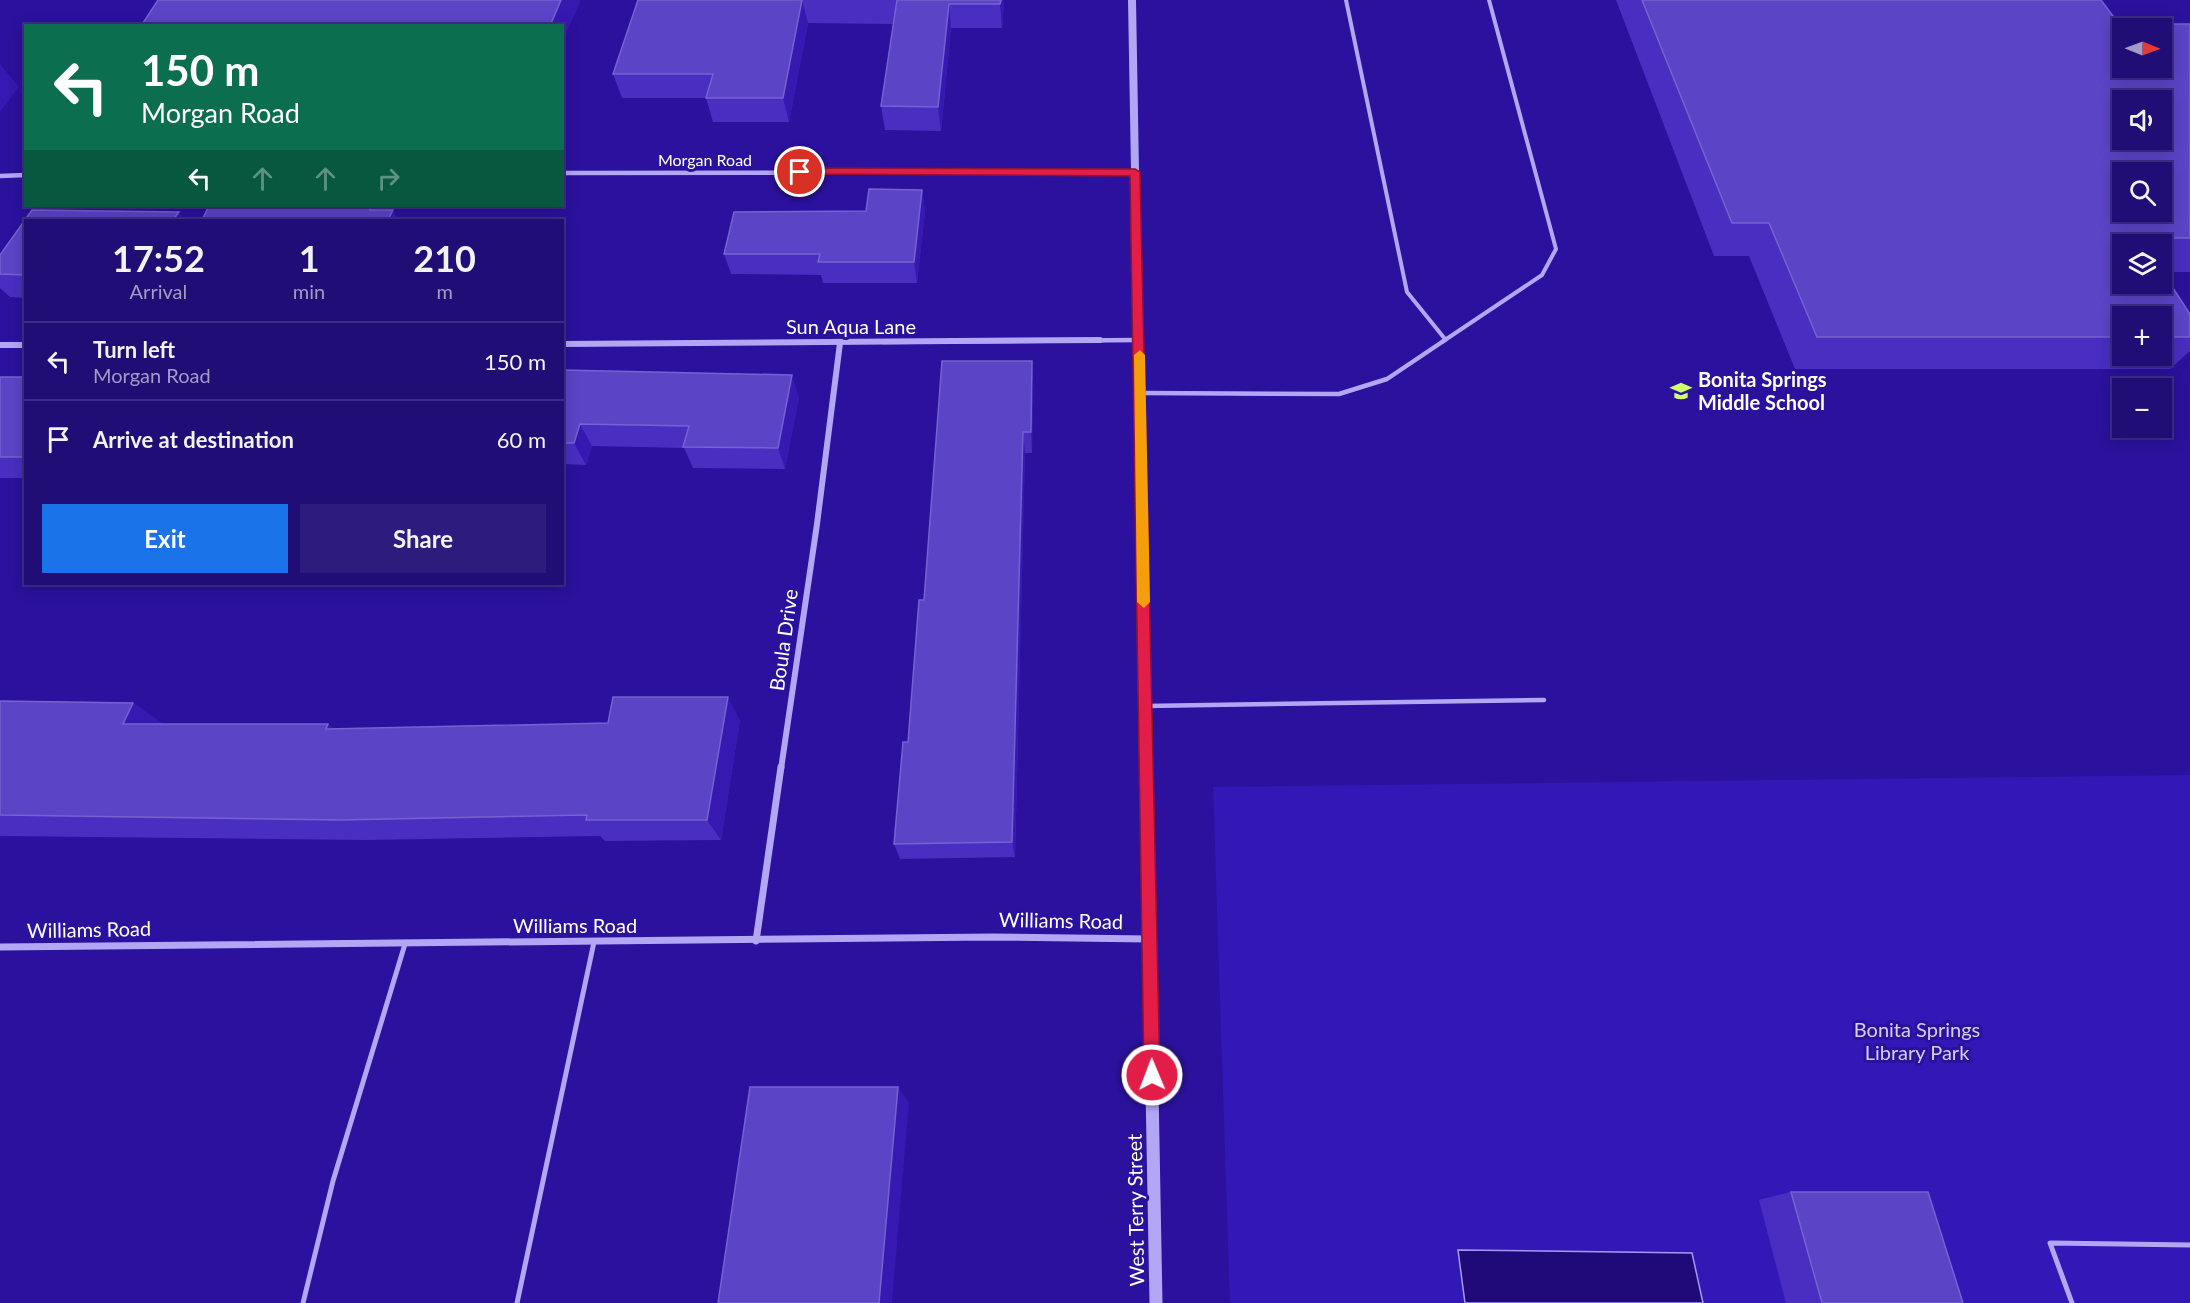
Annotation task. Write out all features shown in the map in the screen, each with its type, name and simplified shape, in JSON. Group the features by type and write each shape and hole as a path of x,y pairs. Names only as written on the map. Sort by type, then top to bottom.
{"street":[{"name":"West Terry Street","path":"1132,0 1156,1303"},
{"name":"Morgan Road","path":"564,173 1135,172"},
{"path":"0,176 24,176"},
{"name":"Sun Aqua Lane","path":"564,344 1139,340"},
{"name":"Boula Drive","path":"756,941 818,524 840,343"},
{"path":"0,345 24,345"},
{"name":"Williams Road","path":"0,947 993,937 1149,939"}],"lane":[{"path":"1346,0 1407,292 1445,339"},
{"path":"1140,393 1339,394 1387,379 1542,275 1556,249 1489,0"},
{"path":"1145,706 1544,700"},
{"path":"517,1303 594,942"},
{"path":"303,1303 333,1180 405,944"},
{"path":"2072,1303 2050,1243 2190,1245"}],"green space":[{"name":"Bonita Springs Library Park","path":"2190,775 2190,1303 1230,1303 1213,787"}],"shaded area":[{"path":"1458,1250 1692,1253 1703,1303 1465,1303"}],"building":[{"path":"158,0 561,0 551,24 142,24"},
{"path":"638,0 802,0 783,98 706,98 713,74 613,74"},
{"path":"897,0 1001,0 1000,4 949,4 938,107 881,106"},
{"path":"1642,0 2101,0 2114,18 2112,18 2112,78 2172,78 2172,24 2190,24 2190,238 2172,238 2172,234 2112,234 2112,294 2172,294 2172,286 2190,314 2190,337 2172,337 2172,306 2112,306 2112,337 1817,337 1769,223 1732,223"},
{"path":"869,189 922,190 914,262 818,262 820,254 724,254 734,212 866,211"},
{"path":"208,207 372,207 370,210 393,210 388,219 202,219"},
{"path":"32,210 179,212 174,219 26,219"},
{"path":"24,221 24,275 0,274 0,255"},
{"path":"942,361 1032,361 1031,432 1023,432 1012,842 894,844 903,742 908,742 919,600 924,600"},
{"path":"564,370 792,375 778,448 683,447 689,426 580,424 574,443 564,443"},
{"path":"0,377 24,377 24,457 0,457"},
{"path":"613,697 728,697 707,820 586,820 587,815 340,820 0,815 0,701 133,703 123,724 328,724 326,729 608,723"},
{"path":"750,1087 898,1087 879,1303 718,1303"},
{"path":"1791,1192 1928,1192 1963,1303 1822,1303"}],"slow traffic":[{"path":"1140,355 1144,602"}],"place":[{"name":"Bonita Springs Middle School","path":"1681,391"}],"route":[{"path":"800,172 1135,172 1152,1075"}]}
